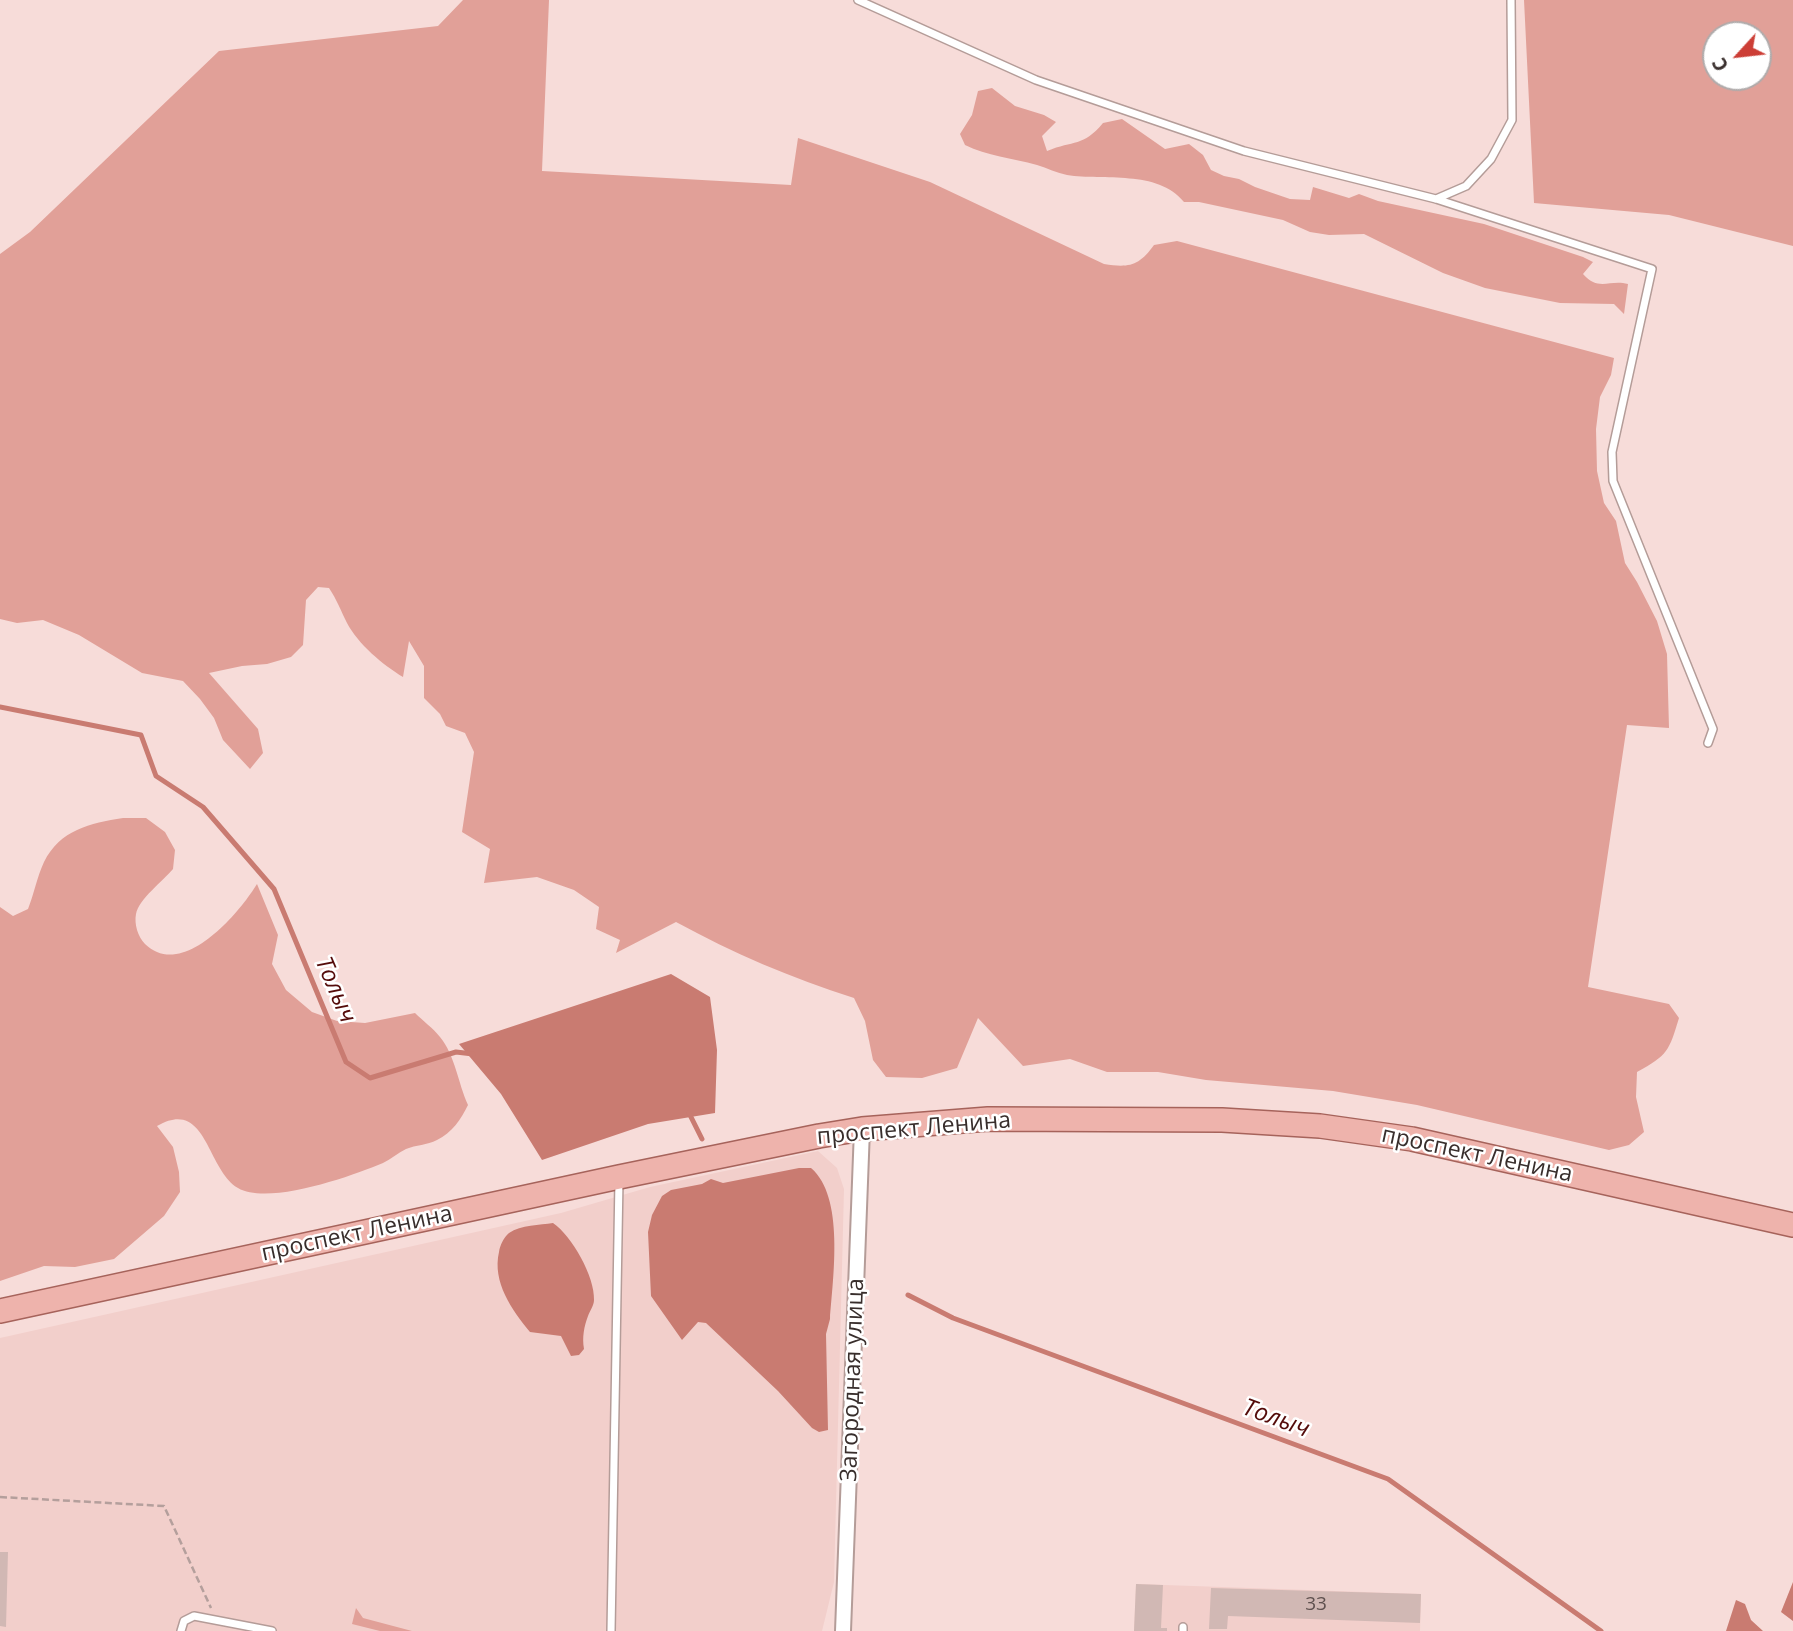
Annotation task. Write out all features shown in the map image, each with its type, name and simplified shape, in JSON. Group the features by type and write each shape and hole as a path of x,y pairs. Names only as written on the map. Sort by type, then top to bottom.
{"main road":[{"name":"проспект Ленина","path":"0,1311 620,1177 862,1129 988,1119 1222,1120 1320,1126 1412,1139 1793,1225"}],"street":[{"name":"Загородная улица","path":"843,1631 862,1129"}],"lane":[{"path":"858,0 1036,80 1244,151 1436,200 1652,269 1612,452 1613,481 1713,729 1708,743"},
{"path":"1436,200 1465,186 1492,159 1512,120 1510,0"},
{"path":"611,1631 620,1177"},
{"path":"181,1631 184,1621 194,1616 272,1631"}],"path":[{"path":"0,1497 164,1506 216,1620"}],"shaded area":[{"path":"463,0 549,0 542,171 791,185 798,138 930,182 1104,264 1133,264 1154,245 1177,241 1614,358 1611,375 1600,397 1596,429 1597,471 1604,503 1616,521 1625,563 1657,621 1667,654 1669,728 1627,725 1588,987 1669,1004 1679,1018 1666,1051 1637,1072 1636,1097 1644,1132 1629,1145 1609,1150 1417,1105 1333,1091 1206,1080 1158,1072 1107,1072 1070,1059 1023,1066 978,1018 957,1068 922,1078 886,1077 873,1060 865,1021 854,998 763,964 676,922 616,953 620,940 596,929 599,907 574,890 537,877 484,883 490,849 462,832 474,752 465,733 446,726 440,714 424,698 424,666 409,641 403,677 379,660 358,639 329,588 318,587 306,600 303,645 291,657 267,664 209,673 258,729 263,753 250,769 223,740 214,718 183,681 142,673 79,635 43,620 17,623 0,619 0,254 30,232 219,51 438,26"},
{"path":"1524,0 1793,0 1793,246 1669,215 1534,203"},
{"path":"992,88 1015,106 1044,115 1056,122 1042,136 1047,151 1084,140 1103,123 1122,119 1165,149 1189,144 1203,155 1211,170 1290,199 1310,200 1313,187 1349,198 1359,194 1378,201 1484,224 1583,257 1593,262 1583,274 1594,282 1628,284 1624,314 1614,304 1560,303 1485,288 1443,273 1364,234 1329,235 1310,232 1283,220 1199,202 1184,202 1160,185 1145,181 1067,175 973,149 965,145 960,134 972,115 978,91"},
{"path":"146,818 165,832 175,850 173,869 146,896 136,914 137,930 145,944 160,953 175,954 192,949 208,939 237,912 257,884 278,935 272,964 286,990 312,1012 337,1021 365,1023 415,1013 445,1044 468,1105 456,1125 437,1140 406,1149 383,1163 351,1175 310,1187 269,1194 252,1193 238,1188 227,1179 204,1139 196,1128 186,1121 174,1120 157,1126 173,1147 179,1172 180,1192 164,1216 114,1259 75,1267 44,1266 0,1281 0,907 13,916 28,909 44,862 58,842 67,835 99,822"},
{"path":"671,974 710,997 717,1050 715,1113 648,1124 542,1160 501,1094 459,1044"},
{"path":"818,1151 837,1168 844,1189 834,1582 822,1631 0,1631 0,1338 561,1213 650,1187"},
{"path":"811,1168 822,1181 833,1217 834,1260 830,1319 826,1334 828,1430 819,1432 706,1323 698,1322 682,1340 651,1296 648,1232 652,1215 662,1196 671,1190 702,1184 711,1179 723,1183"},
{"path":"553,1223 575,1247 591,1280 594,1302 584,1332 584,1349 579,1355 571,1356 561,1336 530,1332 510,1305 498,1274 500,1249 507,1235 525,1227"},
{"path":"1793,1582 1793,1621 1781,1612"},
{"path":"1136,1584 1421,1594 1420,1631 1134,1631"},
{"path":"1736,1600 1745,1604 1751,1620 1763,1631 1726,1631"},
{"path":"356,1608 363,1618 412,1631 380,1631 352,1624"}],"building":[{"path":"0,1552 8,1552 6,1627 0,1626"},
{"path":"1136,1584 1163,1585 1161,1628 1167,1628 1167,1631 1134,1631"},
{"path":"1211,1588 1421,1594 1420,1623 1228,1616 1227,1629 1209,1629"}],"waterway":[{"name":"Толыч","path":"0,707 141,735 156,776 203,807 274,889 346,1062 370,1078 456,1052 473,1054"},
{"name":"Толыч","path":"689,1113 702,1139"},
{"name":"Толыч","path":"908,1295 953,1318 1388,1479 1601,1631"}]}
